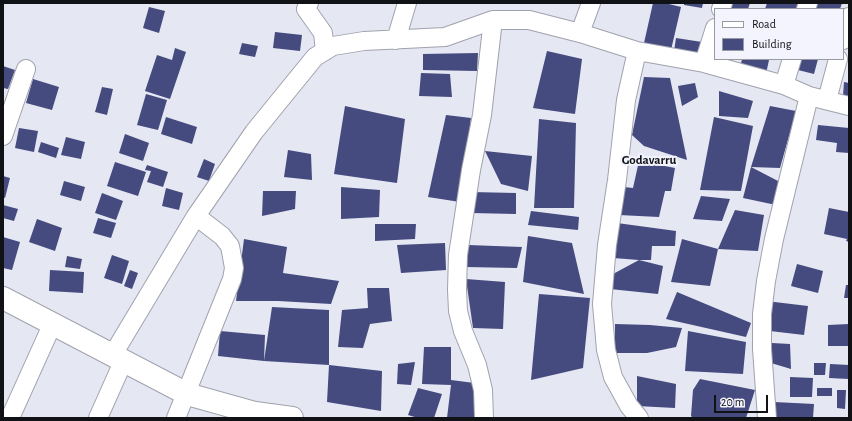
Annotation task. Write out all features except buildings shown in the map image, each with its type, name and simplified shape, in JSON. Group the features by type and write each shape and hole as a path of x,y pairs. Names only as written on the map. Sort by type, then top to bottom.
{"main road":[{"path":"3,298 52,325 187,394 254,415 292,418"}],"street":[{"path":"309,3 306,9 323,33 325,51"},
{"path":"396,40 407,3"},
{"path":"580,33 591,3"},
{"path":"844,36 849,17"},
{"path":"484,418 483,390 477,365 463,331 458,311 457,290 458,255 471,170 482,115 493,20"},
{"path":"98,418 118,359 196,216 254,132 315,57 333,46 364,41 445,37 493,20 529,20 580,33 637,51 704,64 784,85 809,96 849,106"},
{"path":"704,64 714,31"},
{"path":"637,51 626,100 617,180 607,245 602,304 606,350 613,377 629,406 639,418"},
{"path":"784,85 792,60"},
{"path":"827,100 838,60"},
{"path":"3,136 26,69"},
{"path":"767,418 762,321 766,281 774,240 809,96"},
{"path":"176,418 187,394 232,279 234,268 230,246 222,236 196,216"},
{"path":"10,418 52,325"}],"district":[{"name":"Godavarru","path":"649,160"}]}
